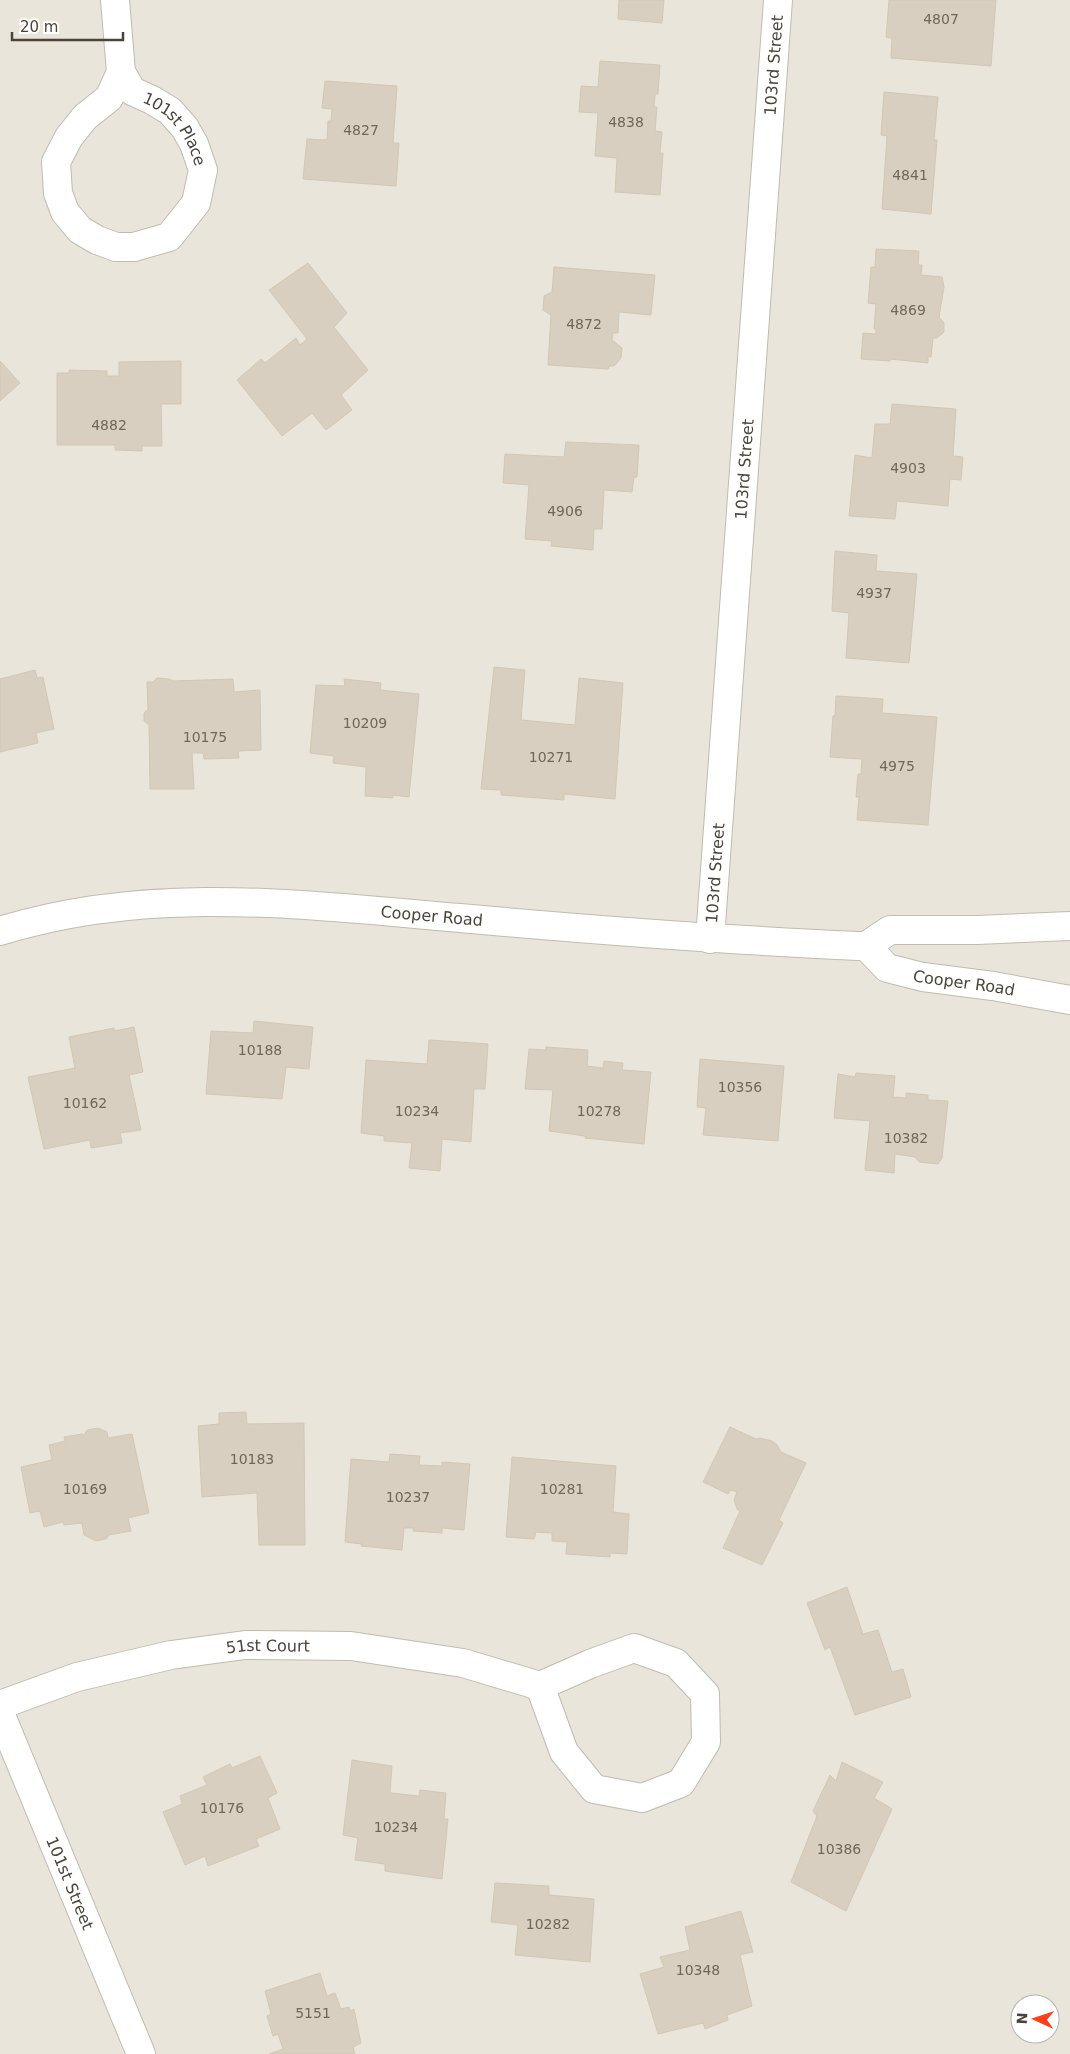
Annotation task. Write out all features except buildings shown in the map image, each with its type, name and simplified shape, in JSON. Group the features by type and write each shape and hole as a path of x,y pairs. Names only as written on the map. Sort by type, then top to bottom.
{"street":[{"name":"101st Place","path":"115,0 121,72 132,91 170,111 185,128 194,144 203,170 196,204 169,237 134,247 116,247 97,240 80,230 65,212 58,193 56,162 69,137 86,117 109,98 121,72"},
{"name":"103rd Street","path":"710,939 778,0"},
{"name":"Cooper Road","path":"0,931 88,910 167,902 310,905 710,939 866,946 887,968 923,978 993,986 1070,1000"},
{"path":"866,946 890,930 977,930 1070,926"},
{"name":"51st Court","path":"0,1705 77,1677 171,1655 245,1644 351,1646 463,1663 540,1686"},
{"path":"634,1648 670,1660 676,1663 705,1694 706,1742 681,1783 642,1798 594,1789 564,1752 540,1686 590,1664 634,1648"},
{"name":"101st Street","path":"0,1713 141,2054"}],"shaded area":[{"path":"0,0 1070,0 1070,2054 0,2054"}]}
